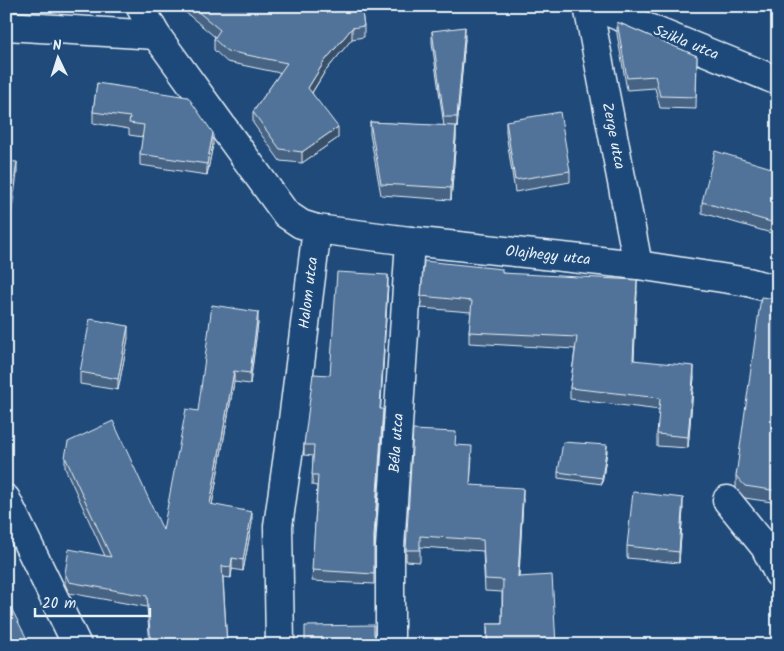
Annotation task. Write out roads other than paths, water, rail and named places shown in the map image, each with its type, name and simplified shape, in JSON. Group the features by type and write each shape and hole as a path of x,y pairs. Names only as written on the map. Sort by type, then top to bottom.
{"street":[{"path":"140,6 156,35 286,214 301,224 317,229"},
{"name":"Zerge utca","path":"588,6 638,265"},
{"name":"Szikla utca","path":"594,6 778,81"},
{"path":"6,26 156,35"},
{"name":"Olajhegy utca","path":"317,229 410,241 638,265 748,282 778,290"},
{"name":"Halom utca","path":"280,645 278,526 317,229"},
{"name":"Béla utca","path":"390,645 390,548 410,241"},
{"path":"6,499 76,645"},
{"path":"727,500 765,547 778,573"}]}
